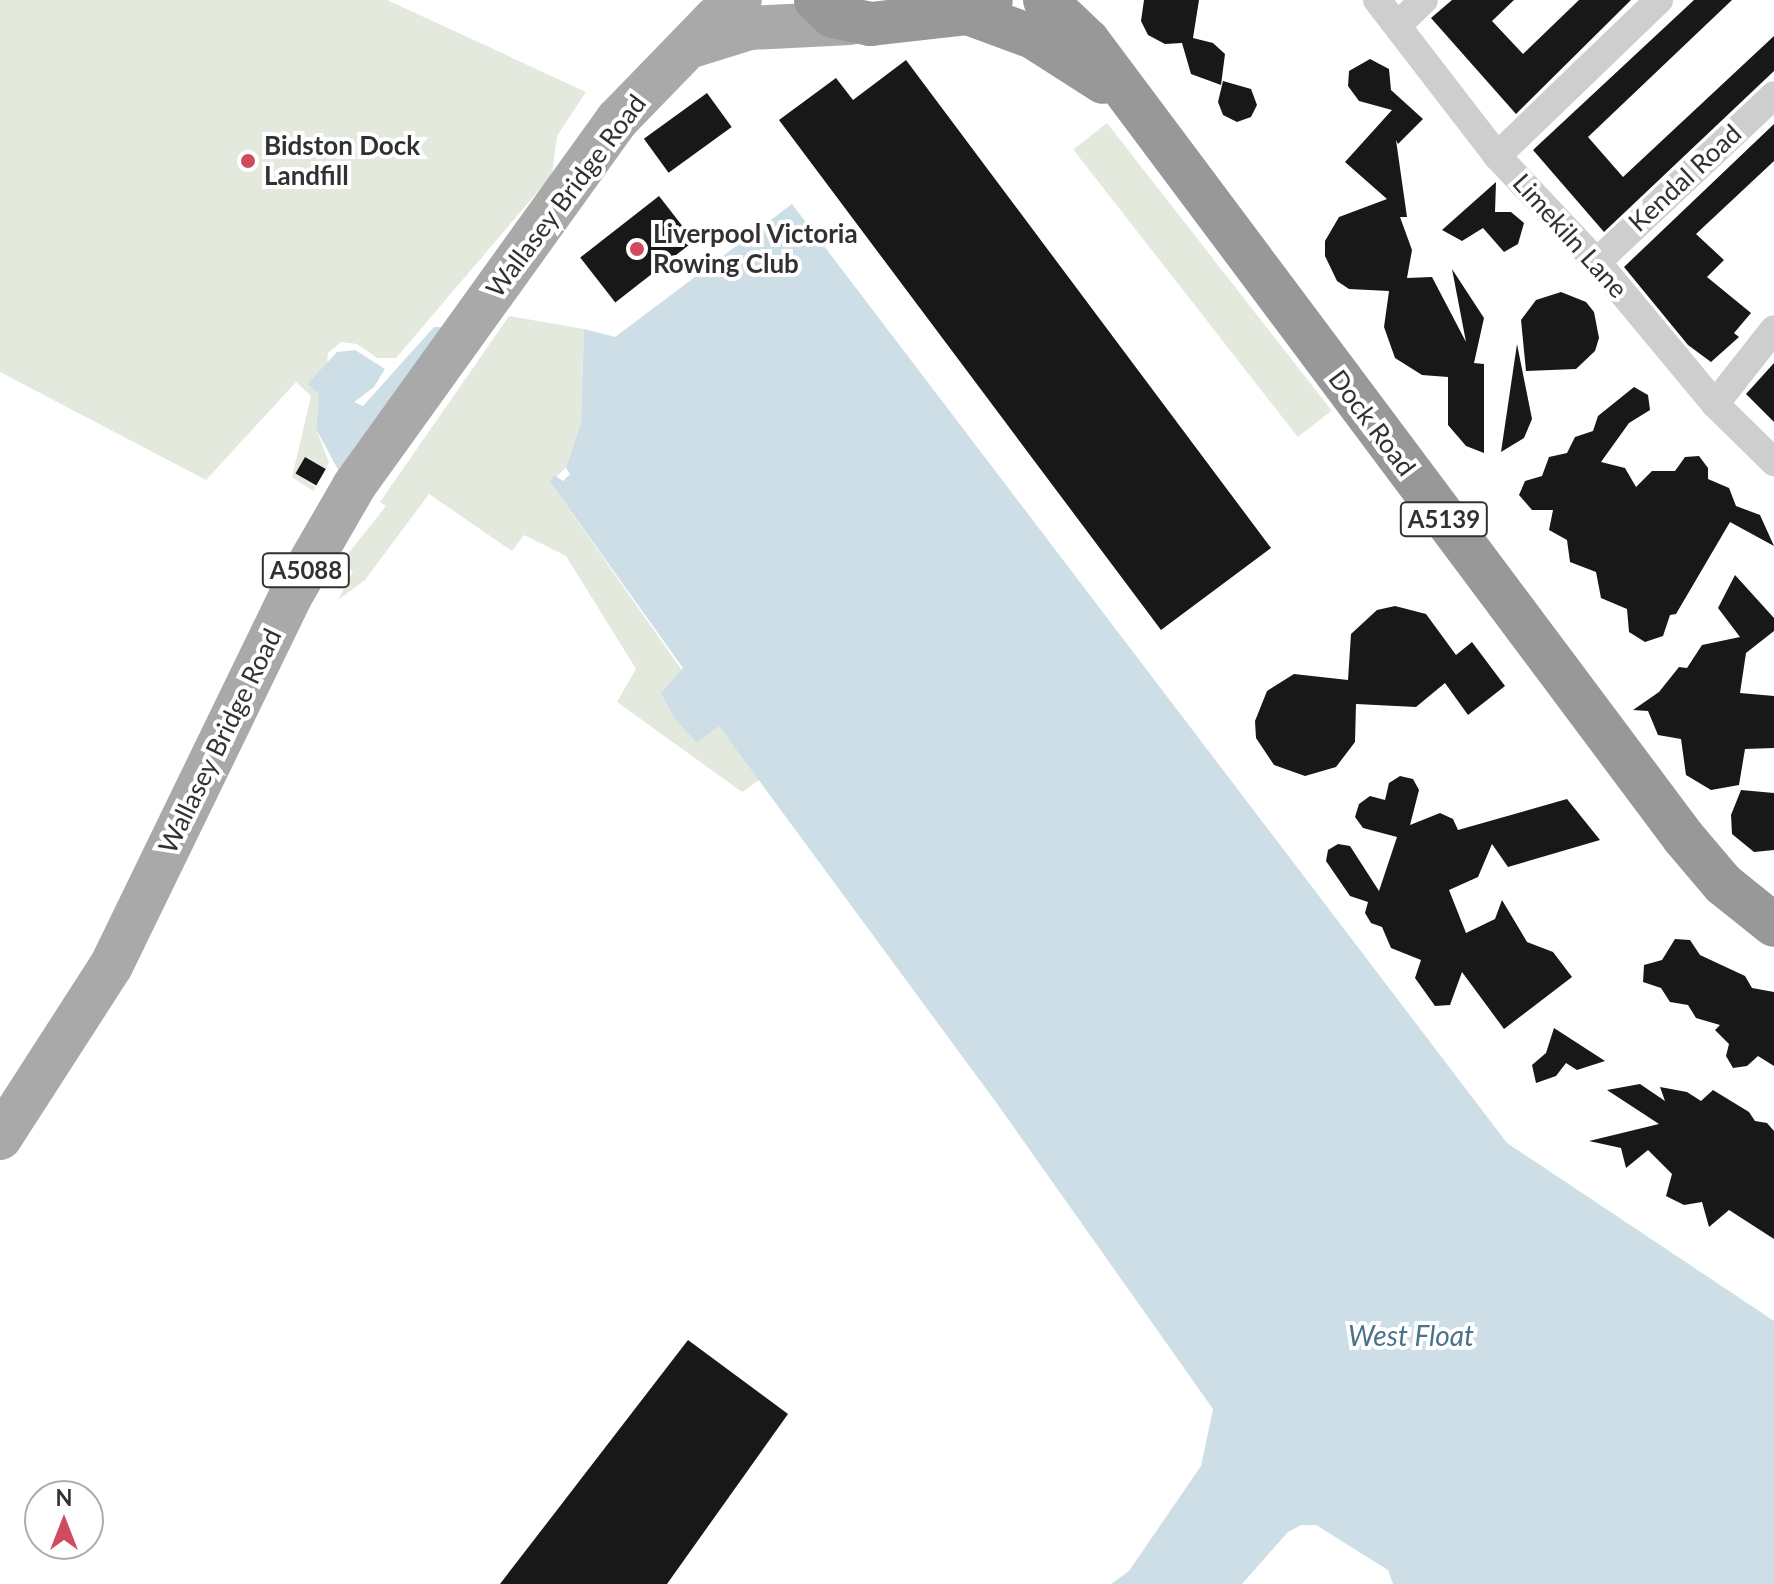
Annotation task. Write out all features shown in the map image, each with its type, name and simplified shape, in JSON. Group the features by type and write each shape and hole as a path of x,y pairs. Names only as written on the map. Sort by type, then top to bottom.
{"highway":[{"name":"Dock Road","path":"1045,0 1088,41 1684,838 1723,884 1774,925"},
{"name":"Dock Road","path":"980,6 1129,98"},
{"name":"A5139","path":"833,11 980,6"}],"main road":[{"name":"A5088","path":"686,49 740,0"},
{"name":"A5088","path":"686,49 750,28 833,11"},
{"name":"Wallasey Bridge Road","path":"0,1138 111,966 290,597 354,486 617,120 686,49"}],"street":[{"name":"Limekiln Lane","path":"1377,0 1497,156 1597,262 1715,404 1774,462"},
{"path":"1398,25 1424,0"},
{"path":"1497,156 1659,0"},
{"name":"Kendal Road","path":"1597,262 1774,95"},
{"path":"1715,404 1774,329"}],"shaded area":[{"name":"Bidston Dock Landfill","path":"0,0 387,0 586,92 557,136 552,175 396,358 377,358 357,344 341,342 328,353 327,363 307,384 319,394 316,429 329,462 326,469 305,457 296,474 316,487 313,491 292,477 311,396 296,382 206,480 0,372"},
{"path":"1107,123 1332,411 1298,437 1073,149"},
{"path":"509,316 584,329 581,422 566,468 550,482 759,780 742,792 617,702 636,669 566,556 524,535 512,551 429,494 365,580 338,600 353,571 340,564 386,506 380,502"}],"water":[{"name":"West Float","path":"792,204 1507,1143 1774,1321 1774,1584 1393,1584 1388,1570 1316,1525 1301,1525 1288,1532 1242,1584 1111,1584 1129,1571 1201,1466 1213,1409 998,1105 719,726 697,743 675,719 661,693 683,668 550,482 554,475 563,481 570,474 566,468 581,422 584,329 615,337"},
{"path":"434,327 443,327 341,475 316,429 319,394 307,384 337,352 355,350 385,369 374,387 354,402 363,406"}],"building":[{"path":"1144,0 1199,0 1193,38 1213,43 1225,54 1221,85 1191,74 1182,43 1165,44 1148,35 1141,21"},
{"path":"1452,0 1514,0 1492,21 1523,54 1579,0 1631,0 1516,114 1431,18"},
{"path":"1694,0 1732,0 1588,137 1623,177 1774,36 1774,71 1604,232 1533,150"},
{"path":"1370,59 1389,69 1391,90 1423,119 1398,144 1396,140 1407,217 1400,217 1412,250 1407,278 1432,277 1466,342 1452,269 1484,318 1474,363 1484,364 1484,453 1466,446 1448,425 1448,377 1422,375 1395,358 1384,327 1389,291 1349,289 1337,281 1325,256 1325,241 1339,217 1387,199 1345,162 1392,110 1359,101 1348,86 1349,71"},
{"path":"906,60 1271,548 1161,630 779,120 836,78 853,100"},
{"path":"1223,81 1251,89 1257,105 1251,117 1237,122 1223,115 1218,102"},
{"path":"707,93 732,127 669,173 644,139"},
{"path":"1774,124 1774,161 1696,234 1724,260 1707,277 1751,313 1734,333 1739,337 1711,362 1688,345 1624,267"},
{"path":"1496,182 1495,212 1511,212 1524,223 1518,244 1504,252 1483,228 1462,241 1442,230"},
{"name":"Liverpool Victoria Rowing Club","path":"659,196 694,241 615,302 580,258"},
{"path":"1561,292 1586,302 1594,312 1599,338 1595,351 1576,369 1526,371 1521,320 1536,300"},
{"path":"1517,344 1532,419 1524,438 1501,452"},
{"path":"1774,363 1774,422 1746,394"},
{"path":"1634,387 1648,395 1650,410 1629,423 1601,462 1625,468 1636,487 1652,471 1675,471 1685,457 1699,456 1708,468 1708,479 1729,488 1736,506 1760,515 1774,546 1730,522 1676,614 1670,615 1663,636 1645,642 1629,632 1627,609 1601,598 1596,572 1570,562 1567,540 1549,530 1553,510 1532,510 1519,495 1525,481 1542,476 1549,457 1567,453 1575,437 1593,431 1598,416"},
{"path":"305,457 326,469 316,485 296,473"},
{"path":"1735,575 1774,618 1774,631 1746,653 1740,693 1774,696 1774,748 1745,749 1739,785 1711,790 1686,775 1681,739 1658,735 1648,711 1633,710 1659,692 1679,667 1687,668 1702,645 1740,637 1718,608"},
{"path":"1395,606 1426,614 1456,655 1472,642 1505,686 1468,715 1445,683 1416,707 1356,704 1355,742 1336,767 1305,776 1274,765 1256,738 1255,721 1267,691 1294,674 1348,680 1351,634 1377,610"},
{"path":"1400,776 1413,779 1419,790 1410,825 1440,813 1453,819 1458,830 1567,799 1600,840 1508,867 1492,844 1478,877 1449,890 1466,933 1495,919 1502,900 1527,942 1553,952 1572,977 1504,1029 1462,972 1450,1005 1435,1006 1415,978 1421,960 1391,948 1382,927 1371,923 1365,913 1368,902 1350,896 1326,861 1328,850 1338,844 1350,846 1379,891 1397,837 1363,828 1355,817 1359,804 1370,796 1385,800 1389,783"},
{"path":"1741,790 1774,793 1774,850 1754,852 1732,834 1731,815"},
{"path":"1675,939 1690,940 1700,955 1745,976 1752,988 1774,992 1774,1066 1758,1056 1747,1066 1733,1068 1726,1056 1729,1044 1715,1030 1720,1025 1696,1018 1688,1005 1670,1002 1661,988 1643,982 1644,965 1662,960"},
{"path":"1554,1028 1605,1061 1577,1070 1566,1063 1556,1076 1536,1083 1532,1065 1546,1053"},
{"path":"1640,1084 1665,1101 1660,1087 1687,1092 1701,1101 1713,1090 1749,1112 1755,1121 1767,1123 1774,1131 1774,1239 1729,1210 1709,1227 1702,1202 1684,1205 1666,1196 1672,1174 1648,1150 1626,1168 1621,1148 1589,1141 1659,1124 1607,1090"},
{"path":"688,1340 788,1414 667,1584 500,1584"}],"place":[{"name":"Bidston Dock Landfill","path":"248,161"},
{"name":"Liverpool Victoria Rowing Club","path":"637,249"}]}
